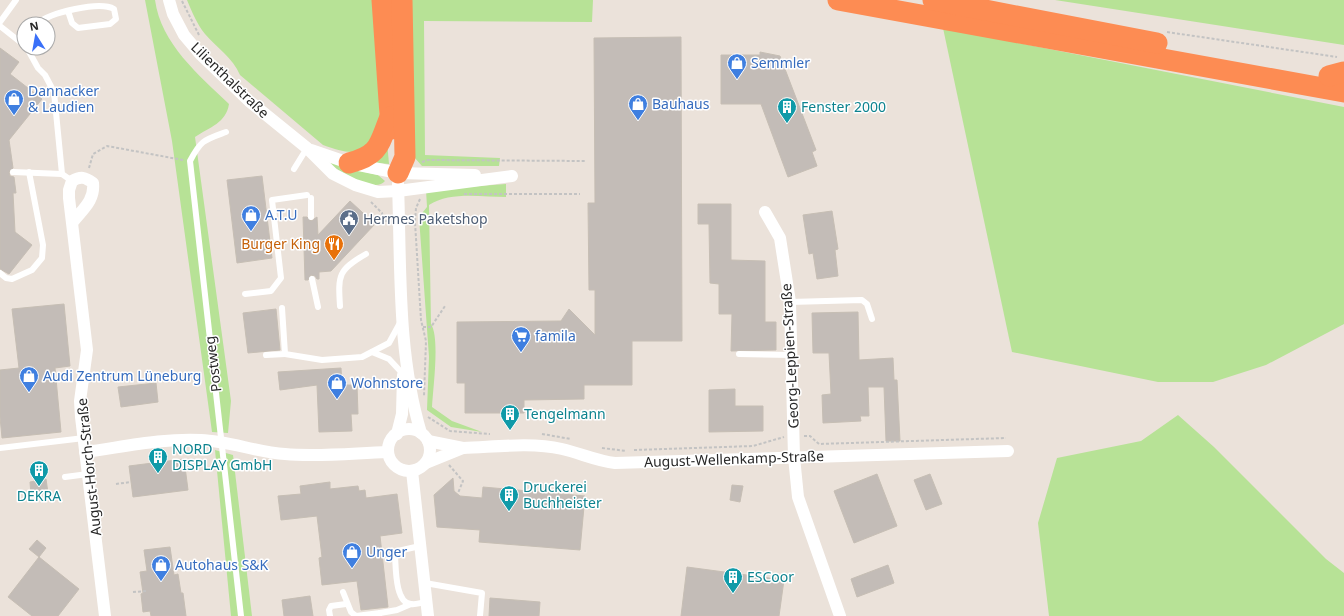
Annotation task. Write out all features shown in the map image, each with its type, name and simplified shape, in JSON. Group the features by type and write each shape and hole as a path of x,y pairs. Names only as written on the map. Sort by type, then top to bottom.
{"highway":[{"path":"382,0 392,153 398,182"},
{"path":"398,182 405,157 402,0"},
{"path":"838,0 1344,92"},
{"path":"933,0 1339,76"},
{"path":"349,163 360,160 376,150 382,142 390,117"}],"street":[{"name":"Lilienthalstraße","path":"169,0 173,14 184,35 200,54 244,96 306,148 333,174 354,185 378,192 398,182"},
{"name":"Lilienthalstraße","path":"306,148 398,182"},
{"path":"398,182 512,176 398,182"},
{"path":"67,178 86,177 93,183 94,192 91,202 72,223"},
{"name":"August-Horch-Straße","path":"67,178 87,350 80,402 105,616"},
{"path":"398,182 404,344 415,413 429,456 426,463 422,467 412,471 398,468 390,458 388,452 389,445 397,434 402,414 404,344"},
{"name":"Georg-Leppien-Straße","path":"765,212 780,238 790,302 794,456 798,497 840,616"},
{"path":"397,434 409,430 424,437"},
{"name":"August-Wellenkamp-Straße","path":"424,437 463,448 544,447 561,449 603,462 615,463 794,456 1008,451"},
{"path":"85,452 172,441 199,440 222,442 283,454 306,455 388,452"},
{"name":"August-Wellenkamp-Straße","path":"426,463 463,448"},
{"path":"412,471 428,616"}],"lane":[{"path":"0,22 16,0"},
{"path":"52,16 68,11 108,6 114,10 116,19 110,24 78,28 72,23 68,11"},
{"path":"0,26 16,39"},
{"path":"13,172 29,172 67,178 54,92 46,75 38,68 31,56"},
{"path":"190,161 197,148 204,140 226,132"},
{"path":"294,169 306,148"},
{"name":"Postweg","path":"190,161 241,616"},
{"path":"0,273 6,278 12,279 32,270 42,258 43,245 29,172"},
{"path":"245,294 271,291 282,278 272,200 309,197 311,217"},
{"path":"340,306 339,282 342,272 349,264 366,254"},
{"path":"312,279 318,307"},
{"path":"790,302 862,300 867,304 872,319"},
{"path":"282,308 285,354"},
{"path":"266,355 285,354 322,360 362,357 389,343 402,319"},
{"path":"372,352 389,359 403,374"},
{"path":"739,354 792,355"},
{"path":"0,448 84,438"},
{"path":"65,477 88,474"},
{"path":"411,604 404,602 399,596 395,556 398,551 420,546"},
{"path":"424,583 482,593 480,616"},
{"path":"344,592 346,604 351,612 356,616 379,614 397,610 411,604 427,602"},
{"path":"330,616 329,610 331,606 346,604"}],"path":[{"path":"181,0 202,40"},
{"path":"86,177 93,154 108,146 190,161"},
{"path":"512,160 586,161"},
{"path":"512,195 580,194"},
{"path":"420,199 416,208 416,222 421,320 426,357 424,398"},
{"path":"423,327 431,327 431,324 444,306"},
{"path":"426,416 450,431 491,434"},
{"path":"536,434 554,435 574,440"},
{"path":"599,448 624,451 753,446 779,437 810,436 819,444 1006,438"},
{"path":"458,493 463,481"},
{"path":"116,484 131,482"},
{"path":"133,592 147,591"}],"green space":[{"path":"145,0 155,0 165,31 173,45 194,70 229,104 225,116 221,120 195,137 231,401 228,433 212,432 172,141"},
{"path":"187,0 374,0 376,12 380,127 370,144 364,149 350,152 323,145 240,75 229,58 209,39 202,30"},
{"path":"411,0 593,0 592,22 424,21 425,155 500,158 499,166 422,166 414,157"},
{"path":"1055,0 1344,0 1344,45"},
{"path":"943,28 1344,107 1344,324 1266,365 1213,382 1158,382 1012,352"},
{"path":"387,141 389,164 366,162"},
{"path":"318,156 360,171 378,175 385,181 379,185 371,185 361,182"},
{"path":"506,184 506,197 456,196 437,201 429,205 431,324 434,331 436,351 432,407 452,421 482,432 451,427 427,410 429,357 419,217 427,207 426,190"},
{"path":"1178,415 1214,447 1326,559 1344,573 1344,616 1049,616 1038,523 1057,458 1141,441"},
{"path":"215,450 233,455 252,616 231,616"}],"building":[{"name":"Bauhaus","path":"681,37 682,341 632,341 632,385 584,385 584,399 524,400 524,413 465,413 465,383 457,383 457,322 561,321 569,309 595,335 595,290 589,290 588,203 595,203 594,38"},
{"name":"Dannacker & Laudien","path":"0,48 19,62 10,74 42,99 9,140 13,168 9,172 10,176 14,177 16,193 13,193 15,232 32,245 9,274 0,269"},
{"path":"760,52 780,56 816,150 812,152 817,166 788,177 761,104 721,104 721,55 760,55"},
{"name":"A.T.U","path":"262,176 272,258 237,263 227,180"},
{"path":"350,201 375,224 331,271 319,272 319,279 311,275 308,280 305,280 303,217 307,217 311,221 317,217 318,235"},
{"path":"698,204 731,204 731,260 765,261 765,322 776,322 776,350 731,351 732,314 719,314 719,284 710,283 709,224 698,224"},
{"path":"832,211 838,249 835,250 838,276 817,279 813,253 809,254 803,215"},
{"name":"Audi Zentrum Lüneburg","path":"64,304 70,366 55,368 61,432 2,438 0,417 0,370 19,368 12,309"},
{"path":"276,309 280,350 248,353 243,313"},
{"path":"858,312 859,360 893,358 894,380 897,380 900,441 886,441 884,387 868,387 869,416 860,416 861,421 823,423 822,395 831,394 829,353 813,353 812,313"},
{"name":"Wohnstore","path":"341,368 342,385 357,385 358,414 351,414 352,431 319,432 317,385 280,390 278,372"},
{"path":"156,383 158,402 121,407 118,387"},
{"path":"735,389 735,406 763,406 763,431 709,432 709,390"},
{"name":"NORD DISPLAY GmbH","path":"184,459 188,490 133,497 129,466"},
{"path":"877,474 897,526 854,543 834,491"},
{"path":"930,474 942,504 926,510 914,480"},
{"name":"Druckerei Buchheister","path":"453,478 454,491 460,496 482,498 483,487 585,496 580,550 479,542 480,530 437,527 434,495"},
{"name":"DEKRA","path":"46,479 48,493 31,495 30,482"},
{"path":"330,482 330,489 358,486 359,491 365,490 366,498 397,494 402,533 380,536 388,607 361,610 357,581 322,585 319,558 322,557 317,516 281,520 278,496 301,494 300,486"},
{"path":"732,485 743,486 740,502 730,500"},
{"path":"37,540 46,548 39,557 29,549"},
{"name":"Autohaus S&K","path":"170,547 174,575 178,574 181,593 183,593 186,616 151,616 150,611 143,612 141,594 143,593 140,572 147,571 144,550"},
{"path":"39,557 79,589 58,616 32,616 8,597"},
{"path":"888,565 894,583 857,597 851,579"},
{"name":"ESCoor","path":"687,567 784,580 779,616 681,616"},
{"path":"310,596 313,616 284,616 282,600"},
{"path":"490,598 540,602 539,616 489,616"}],"place":[{"name":"Semmler","path":"737,80"},
{"name":"Dannacker & Laudien","path":"14,116"},
{"name":"Bauhaus","path":"638,121"},
{"name":"Fenster 2000","path":"787,124"},
{"name":"A.T.U","path":"251,232"},
{"name":"Hermes Paketshop","path":"349,236"},
{"name":"Burger King","path":"334,261"},
{"name":"famila","path":"521,353"},
{"name":"Audi Zentrum Lüneburg","path":"29,393"},
{"name":"Wohnstore","path":"337,400"},
{"name":"Tengelmann","path":"510,431"},
{"name":"NORD DISPLAY GmbH","path":"158,474"},
{"name":"DEKRA","path":"39,487"},
{"name":"Druckerei Buchheister","path":"509,512"},
{"name":"Unger","path":"352,569"},
{"name":"Autohaus S&K","path":"161,582"},
{"name":"ESCoor","path":"733,594"}]}
